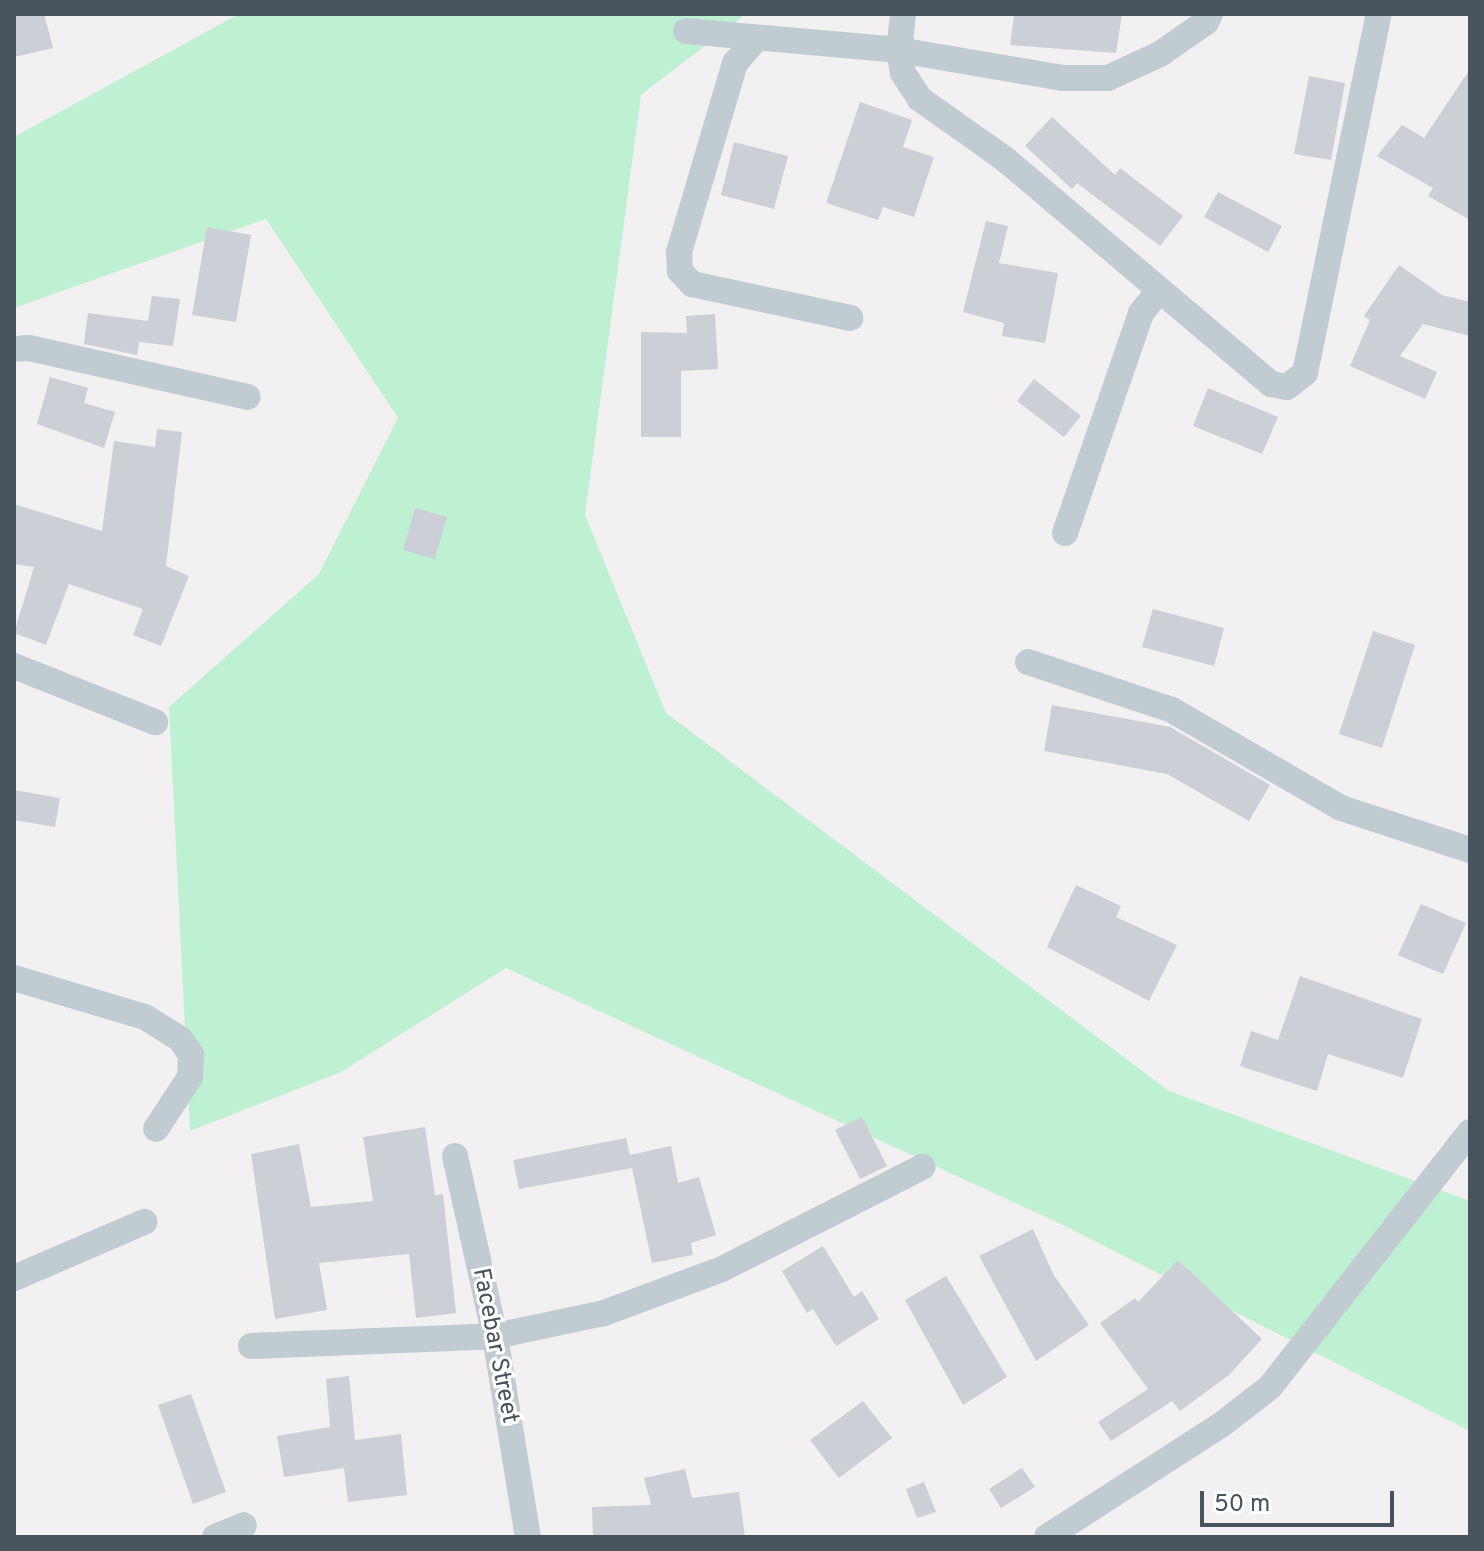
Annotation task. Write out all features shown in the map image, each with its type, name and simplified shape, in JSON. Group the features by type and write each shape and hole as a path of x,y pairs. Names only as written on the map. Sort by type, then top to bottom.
{"street":[{"path":"903,14 899,50 903,73 920,99 1006,160 1158,292 1271,384 1287,387 1305,373 1379,14"},
{"path":"686,31 899,50 1062,78 1108,78 1160,54 1206,22 1210,14"},
{"path":"756,39 735,63 679,252 680,271 692,284 850,318"},
{"path":"1065,533 1141,313 1158,292"},
{"path":"14,349 29,348 248,397"},
{"path":"1028,662 1172,710 1341,808 1470,850"},
{"path":"14,666 155,722"},
{"path":"14,978 145,1017 180,1039 191,1055 190,1077 156,1129"},
{"path":"1047,1537 1221,1425 1270,1387 1470,1132"},
{"name":"Facebar Street","path":"455,1156 495,1336 528,1537"},
{"path":"251,1346 495,1336 604,1313 722,1269 922,1167"},
{"path":"14,1278 144,1222"},
{"path":"215,1537 244,1525"}],"green space":[{"path":"239,14 746,14 641,95 585,515 666,713 1169,1091 1470,1201 1470,1431 1061,1224 506,968 341,1072 190,1131 169,707 319,574 398,418 266,219 14,308 14,137"}],"building":[{"path":"14,14 44,14 53,48 14,57"},
{"path":"1014,14 1122,14 1116,53 1010,45"},
{"path":"1470,69 1470,220 1428,196 1433,188 1377,156 1402,125 1424,138"},
{"path":"1309,76 1345,83 1331,160 1294,154"},
{"path":"860,102 912,120 903,147 934,157 914,217 883,207 878,220 826,203"},
{"path":"1052,117 1115,175 1120,168 1183,216 1160,246 1077,183 1072,189 1025,146"},
{"path":"734,142 788,156 774,209 721,195"},
{"path":"1218,192 1282,226 1268,252 1204,217"},
{"path":"986,221 1008,226 999,263 1058,273 1045,343 1002,336 1004,323 963,312"},
{"path":"207,227 251,235 236,322 192,315"},
{"path":"1399,265 1442,295 1470,302 1470,336 1423,324 1400,356 1437,372 1425,399 1350,366 1370,320 1364,316"},
{"path":"152,296 180,299 173,346 139,342 137,355 84,344 88,313 148,321"},
{"path":"715,314 718,369 681,371 681,437 641,437 641,332 687,333 686,316"},
{"path":"50,377 88,388 84,403 115,412 104,448 37,424"},
{"path":"1034,379 1081,416 1064,437 1017,401"},
{"path":"1208,388 1278,417 1262,454 1193,426"},
{"path":"157,429 182,432 166,566 189,576 161,646 133,635 143,609 69,584 46,645 14,633 34,567 14,564 14,504 102,531 114,441 155,447"},
{"path":"415,508 447,517 435,559 403,550"},
{"path":"1153,609 1224,628 1214,666 1142,647"},
{"path":"1373,631 1415,645 1382,748 1339,734"},
{"path":"1052,705 1170,727 1270,785 1249,821 1167,774 1044,751"},
{"path":"14,790 60,798 55,827 14,820"},
{"path":"1076,885 1121,906 1116,917 1177,945 1149,1001 1047,947"},
{"path":"1421,904 1466,923 1443,974 1398,955"},
{"path":"1300,976 1422,1019 1403,1078 1328,1054 1317,1091 1240,1066 1251,1031 1278,1040"},
{"path":"862,1117 887,1166 860,1179 835,1130"},
{"path":"425,1127 435,1195 443,1194 456,1313 416,1318 409,1254 319,1263 327,1310 275,1319 251,1154 299,1144 311,1207 373,1201 363,1137"},
{"path":"626,1138 630,1155 671,1146 678,1183 699,1177 716,1235 691,1243 693,1255 652,1263 632,1168 519,1189 513,1160"},
{"path":"1033,1229 1053,1274 1089,1325 1036,1361 979,1256"},
{"path":"823,1246 854,1297 862,1291 879,1319 836,1346 813,1309 807,1313 782,1271"},
{"path":"1178,1260 1262,1339 1229,1375 1180,1411 1172,1401 1111,1441 1098,1422 1148,1389 1100,1323 1135,1298 1138,1302"},
{"path":"946,1276 1007,1377 963,1405 905,1300"},
{"path":"349,1376 355,1440 401,1434 407,1495 348,1502 344,1468 284,1477 277,1436 330,1427 326,1379"},
{"path":"191,1394 226,1492 193,1504 158,1405"},
{"path":"863,1401 892,1438 839,1478 810,1440"},
{"path":"1022,1468 1035,1487 1001,1508 989,1489"},
{"path":"685,1469 692,1498 739,1492 745,1537 593,1537 592,1507 651,1505 644,1478"},
{"path":"924,1482 936,1512 917,1518 906,1489"}]}
